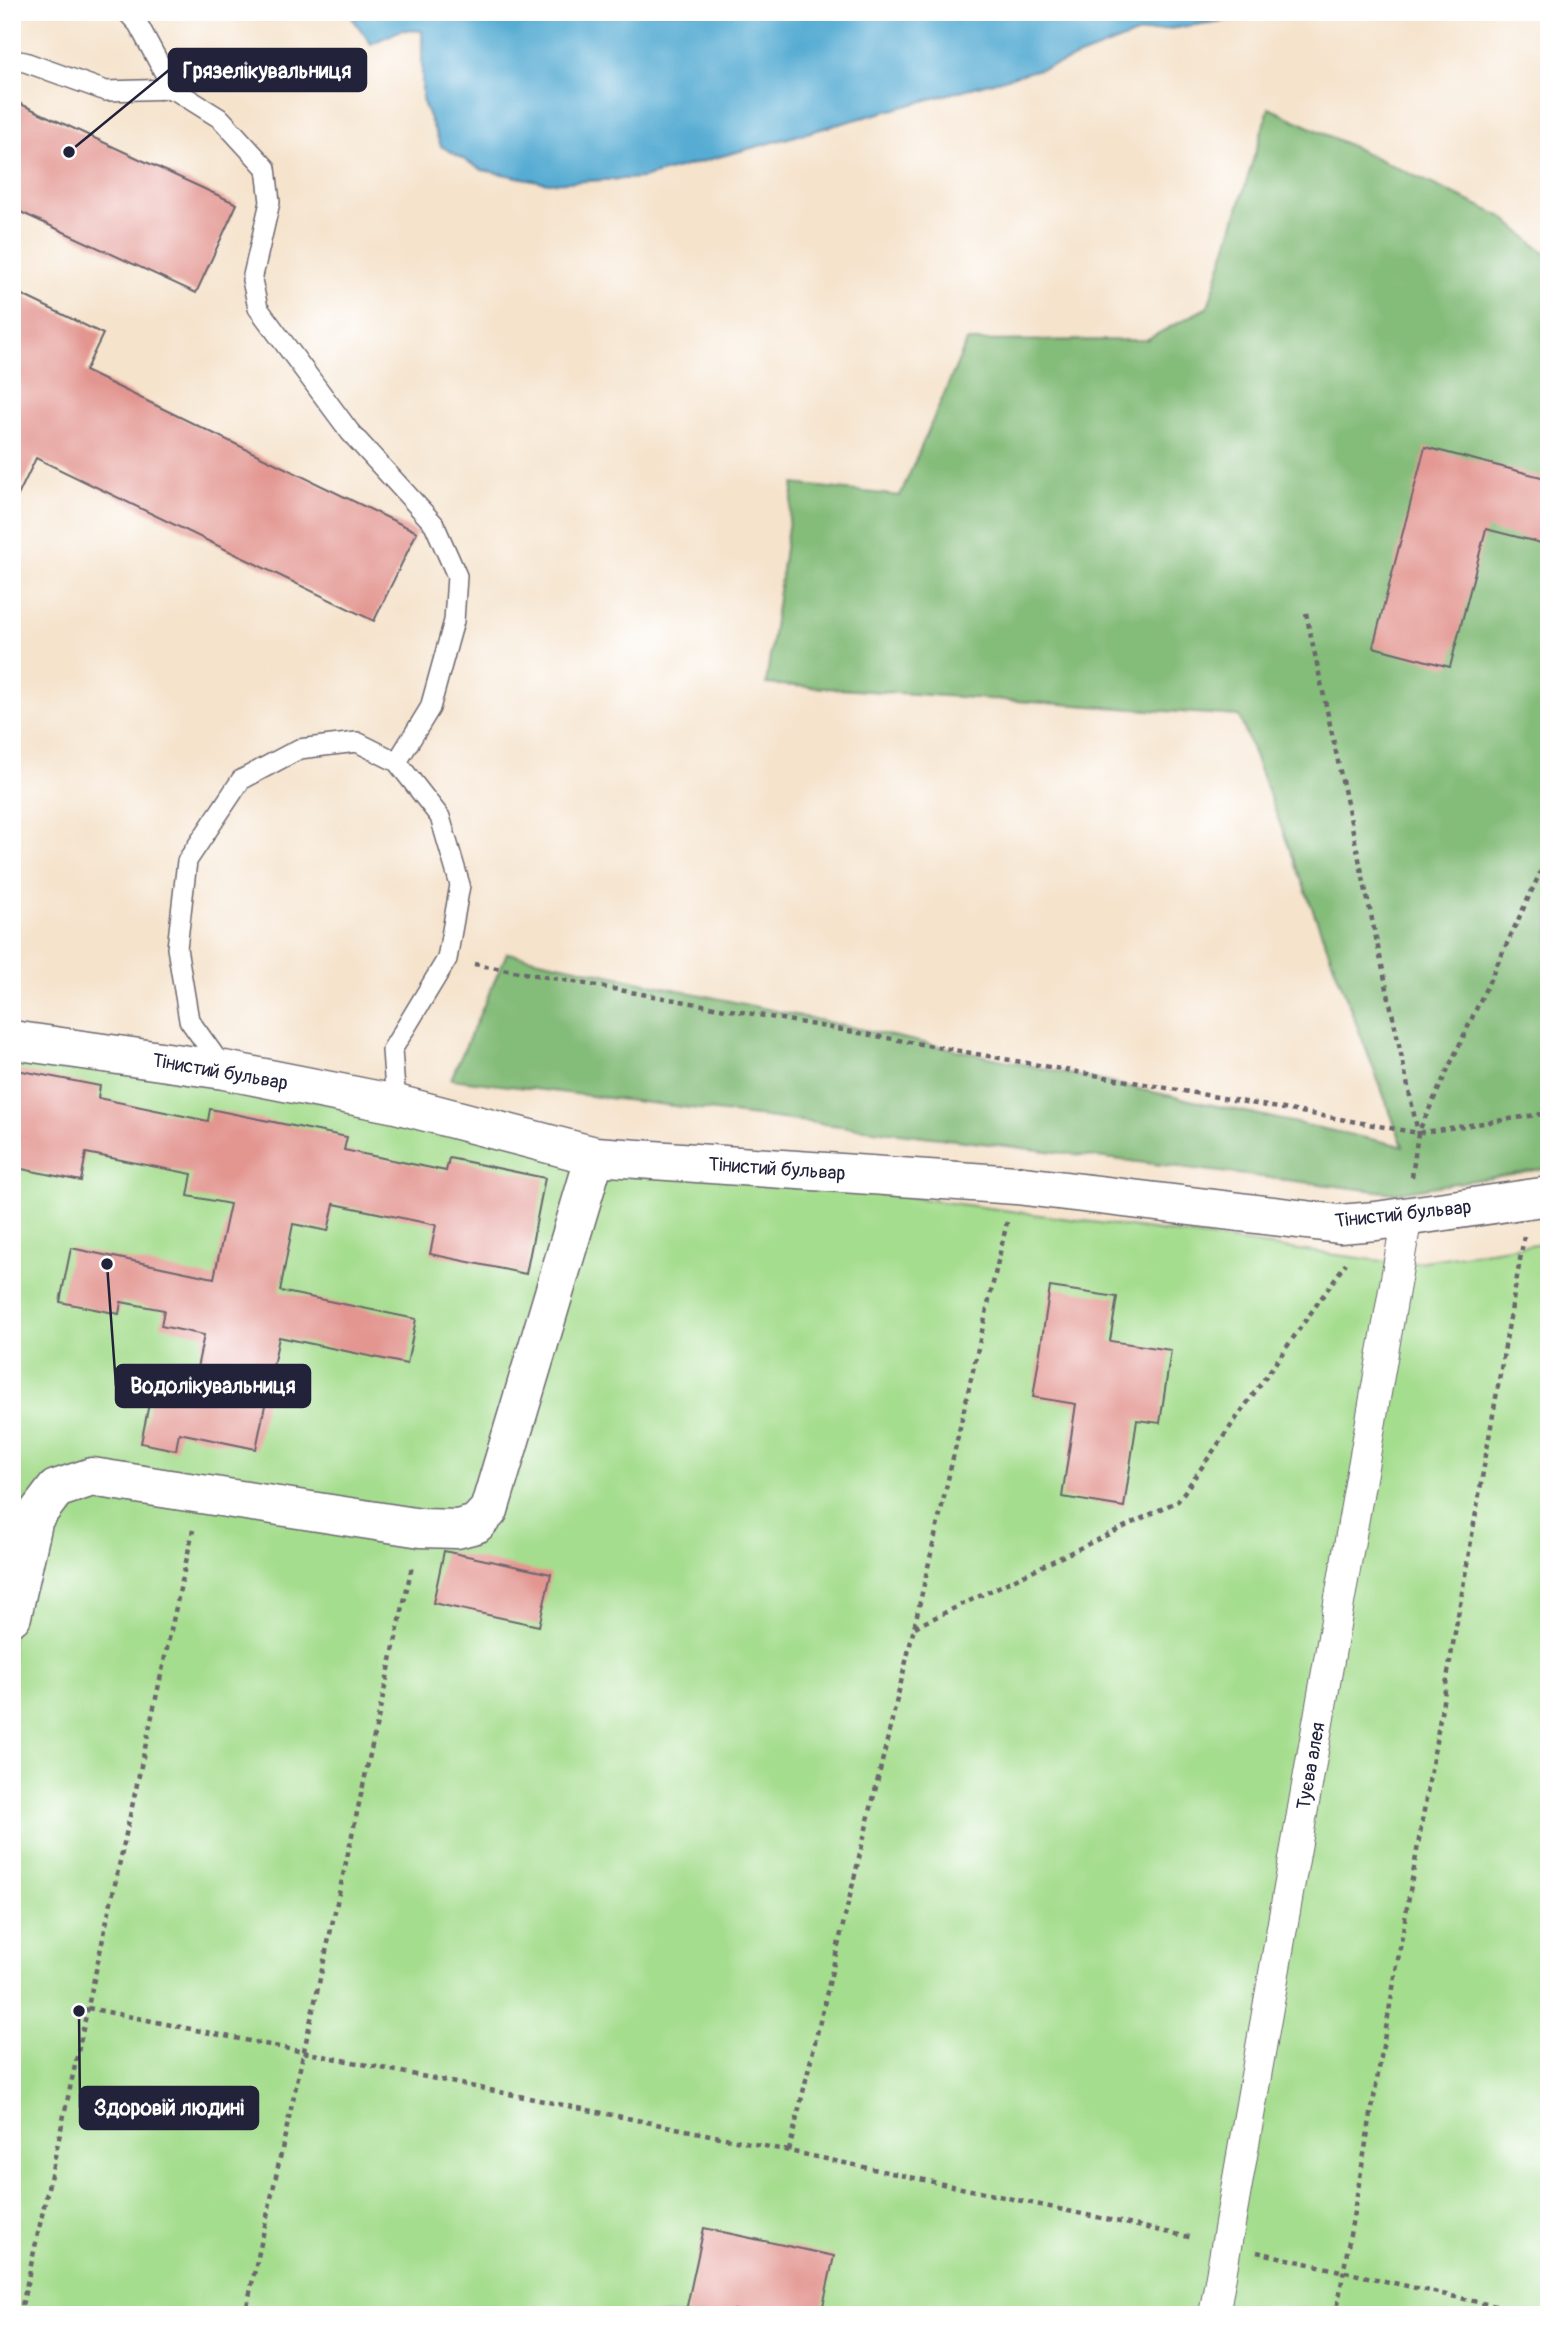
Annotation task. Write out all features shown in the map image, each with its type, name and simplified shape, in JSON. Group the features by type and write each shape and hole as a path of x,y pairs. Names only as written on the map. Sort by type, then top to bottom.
{"street":[{"name":"Тінистий бульвар","path":"12,1040 224,1070 396,1104 595,1156 1016,1185 1339,1224 1392,1219 1540,1197"},
{"path":"12,1616 34,1518 56,1489 92,1477 421,1528 457,1529 476,1524 489,1510 595,1156"},
{"name":"Туєва алея","path":"1214,2315 1392,1219"}],"lane":[{"path":"127,12 138,24 173,89 220,119 266,168 271,202 252,280 258,308 350,432 434,524 457,576 454,621 430,708 397,762"},
{"path":"12,60 25,62 106,91 173,89"},
{"path":"224,1070 188,1020 177,948 187,861 241,780 299,749 357,742 397,762 440,817 460,885 447,959 392,1050 396,1104"}],"path":[{"path":"1306,613 1418,1133"},
{"path":"1418,1133 1549,854"},
{"path":"447,959 1418,1133 1549,1113"},
{"path":"789,2151 1016,1185"},
{"path":"1336,2315 1540,1197"},
{"path":"914,1628 1178,1501 1392,1219"},
{"path":"20,2315 200,1495"},
{"path":"244,2315 421,1528"},
{"path":"88,2008 789,2151 1227,2245 1535,2315"}],"green space":[{"path":"1269,108 1503,217 1549,257 1549,1168 1394,1193 451,1079 507,953 1403,1146 1239,716 766,684 794,484 900,496 967,341 1146,340 1208,307"},
{"path":"12,1044 632,1160 1404,1264 1549,1242 1549,2315 12,2315"}],"water":[{"path":"348,12 1281,12 1136,34 1062,63 642,178 548,183 482,170 441,146 422,100 422,31 401,30 371,44"}],"building":[{"path":"12,100 237,204 196,293 12,208"},
{"path":"12,290 103,334 85,371 417,532 374,621 36,458 12,508"},
{"path":"1425,447 1549,479 1549,545 1486,529 1450,667 1373,647"},
{"path":"12,1069 100,1086 98,1098 208,1121 210,1109 347,1137 344,1150 446,1171 449,1158 545,1178 526,1274 430,1254 436,1225 334,1204 328,1231 293,1224 280,1291 416,1319 407,1364 279,1337 256,1449 179,1433 176,1450 141,1443 152,1389 191,1396 204,1335 161,1326 164,1310 121,1302 119,1314 60,1302 71,1248 214,1278 230,1204 188,1196 192,1174 86,1153 81,1181 12,1167"},
{"path":"1050,1287 1117,1297 1110,1341 1171,1350 1160,1423 1137,1420 1124,1507 1062,1497 1076,1404 1033,1397"},
{"path":"444,1551 551,1574 539,1626 433,1603"},
{"path":"704,2228 834,2256 821,2315 756,2315 734,2310 733,2315 685,2315"}],"place":[{"name":"Грязелікувальниця","path":"69,152"},
{"name":"Водолікувальниця","path":"107,1264"},
{"name":"Здоровій людині","path":"79,2011"}]}
